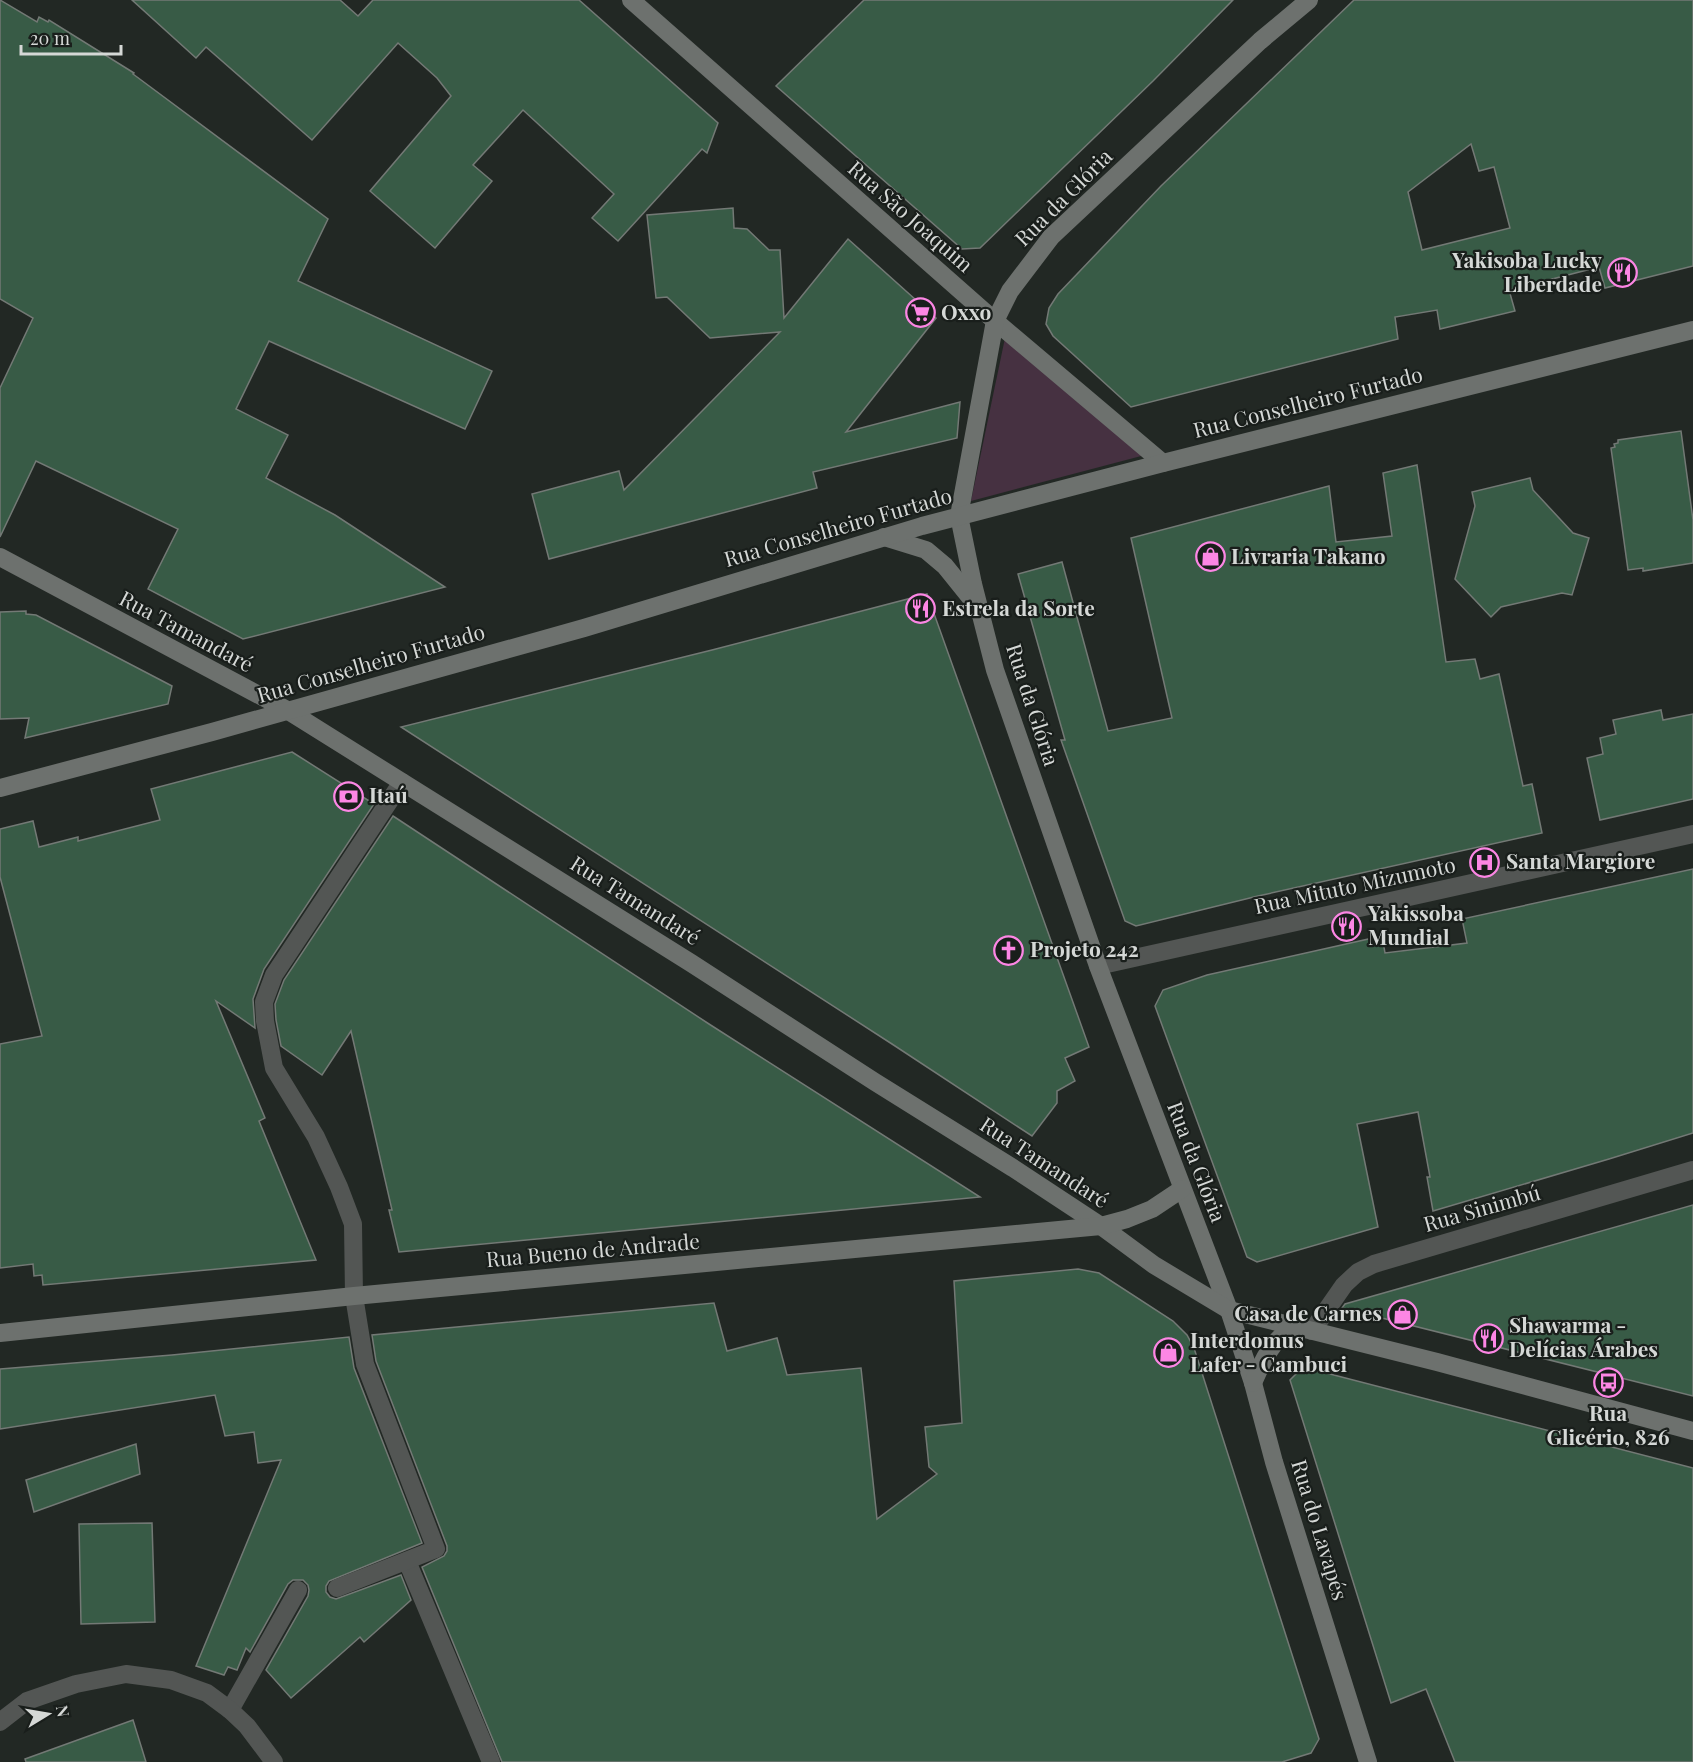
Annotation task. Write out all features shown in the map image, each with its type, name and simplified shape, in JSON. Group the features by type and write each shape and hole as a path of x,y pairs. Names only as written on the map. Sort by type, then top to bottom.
{"street":[{"name":"Rua São Joaquim","path":"631,0 995,321 1163,463"},
{"name":"Rua da Glória","path":"1228,1311 1098,966 995,670 959,516 995,321 1010,291 1051,237 1260,41 1309,0"},
{"name":"Rua Conselheiro Furtado","path":"0,788 212,732 584,627 959,516 1693,330"},
{"path":"884,537 926,550 945,566 979,608"},
{"name":"Rua Tamandaré","path":"0,557 287,710 681,956 1101,1226 1154,1265 1228,1311 1437,1362 1693,1431"},
{"path":"337,1588 436,1550 365,1364 354,1296 353,1224 316,1137 274,1068 265,1021 264,1002 274,975 402,783"},
{"name":"Rua Mituto Mizumoto","path":"1098,966 1693,834"},
{"name":"Rua Sinimbú","path":"1312,1331 1344,1285 1358,1272 1374,1264 1693,1170"},
{"name":"Rua Bueno de Andrade","path":"0,1333 354,1296 1101,1226 1152,1209 1182,1189"},
{"name":"Rua do Lavapés","path":"1228,1311 1253,1383 1274,1462 1368,1762"},
{"path":"1253,1383 1271,1348 1281,1335 1293,1326"},
{"path":"407,1561 491,1762"},
{"path":"230,1710 298,1590"},
{"path":"0,1722 27,1701 76,1684 126,1674 171,1680 207,1693 230,1710 247,1726 274,1762"}],"shaded area":[{"path":"1005,338 1145,455 971,501"}],"building":[{"path":"0,0 37,22 39,17 48,22 49,20 134,73 328,219 298,281 492,371 465,429 269,341 236,409 288,435 266,478 335,515 445,587 243,639 148,589 178,529 36,461 0,537 0,388 33,318 0,299"},
{"path":"132,0 340,0 358,16 373,0 579,0 718,123 707,153 702,149 618,241 592,218 614,194 523,110 473,165 492,181 435,248 370,191 451,96 437,78 398,43 312,140 206,47 196,58"},
{"path":"864,0 1233,0 1153,81 980,248 962,249 776,86"},
{"path":"1354,0 1693,0 1693,266 1605,288 1599,267 1509,290 1515,311 1440,329 1437,310 1395,317 1398,339 1131,407 1053,336 1046,324 1049,308 1058,294 1161,186","holes":["1471,144 1479,171 1494,167 1510,228 1422,250 1408,192"]},
{"path":"733,208 734,228 747,229 769,250 780,250 784,318 848,239 936,318 846,432 960,402 957,438 813,472 817,488 549,559 532,494 619,471 624,490 780,332 710,338 667,297 656,298 647,215"},
{"path":"1681,431 1693,520 1693,563 1643,571 1643,568 1628,570 1611,448 1615,447 1614,444 1618,443 1618,440"},
{"path":"1417,465 1446,662 1475,659 1480,679 1499,674 1523,786 1532,784 1542,833 1258,896 1136,926 1125,921 1061,740 1065,740 1018,574 1062,562 1108,731 1172,718 1131,538 1329,486 1336,542 1392,536 1383,473"},
{"path":"1530,478 1533,490 1573,533 1589,538 1572,595 1562,593 1501,607 1491,617 1455,579 1475,506 1472,492"},
{"path":"927,594 1089,1047 1065,1058 1075,1081 1057,1091 1057,1103 1032,1136 401,727"},
{"path":"26,611 26,614 36,615 172,686 168,704 25,738 29,718 0,719 0,612"},
{"path":"1661,710 1663,720 1693,714 1693,799 1600,820 1587,758 1603,754 1600,738 1616,734 1613,720"},
{"path":"292,752 374,804 264,969 253,999 255,1028 216,1001 265,1118 259,1121 316,1260 43,1285 42,1275 34,1276 33,1264 0,1268 0,1044 42,1036 0,877 0,829 33,821 39,847 78,837 78,841 160,820 151,789"},
{"path":"393,816 709,1024 980,1197 399,1252 389,1210 392,1210 351,1031 322,1075 281,1046 275,1004 284,980"},
{"path":"1693,869 1693,1133 1433,1211 1427,1177 1430,1177 1418,1112 1357,1124 1378,1227 1257,1262 1247,1257 1155,1006 1163,990 1207,975 1382,936 1385,953 1467,943 1462,919"},
{"path":"1693,1205 1693,1396 1342,1308 1345,1304"},
{"path":"1078,1269 1099,1273 1173,1321 1187,1335 1194,1348 1319,1739 1311,1753 1282,1762 502,1762 422,1567 444,1556 447,1546 376,1361 372,1335 714,1303 727,1351 777,1338 787,1375 861,1368 877,1519 937,1474 929,1467 925,1427 962,1423 954,1281"},
{"path":"349,1337 354,1368 422,1543 329,1581 326,1592 330,1597 336,1599 401,1575 411,1600 364,1642 360,1637 291,1698 266,1670 308,1596 308,1585 303,1580 293,1580 288,1584 250,1652 246,1648 237,1670 228,1667 224,1675 196,1666 281,1460 258,1463 254,1432 225,1436 215,1395 0,1429 0,1369"},
{"path":"1303,1367 1693,1468 1693,1762 1455,1762 1426,1689 1391,1703 1290,1380"},
{"path":"136,1444 140,1474 34,1512 26,1480"},
{"path":"152,1523 155,1622 81,1624 79,1524"},
{"path":"133,1720 146,1762 26,1762 25,1759"}],"place":[{"name":"Yakisoba Lucky Liberdade","path":"1623,273"},
{"name":"Oxxo","path":"920,313"},
{"name":"Livraria Takano","path":"1210,557"},
{"name":"Estrela da Sorte","path":"921,609"},
{"name":"Itaú","path":"348,796"},
{"name":"Santa Margiore","path":"1485,862"},
{"name":"Yakissoba Mundial","path":"1347,926"},
{"name":"Projeto 242","path":"1009,950"},
{"name":"Casa de Carnes","path":"1403,1314"},
{"name":"Shawarma - Delícias Árabes","path":"1488,1338"},
{"name":"Interdomus Lafer - Cambuci","path":"1169,1353"},
{"name":"Rua Glicério, 826","path":"1608,1383"}]}
